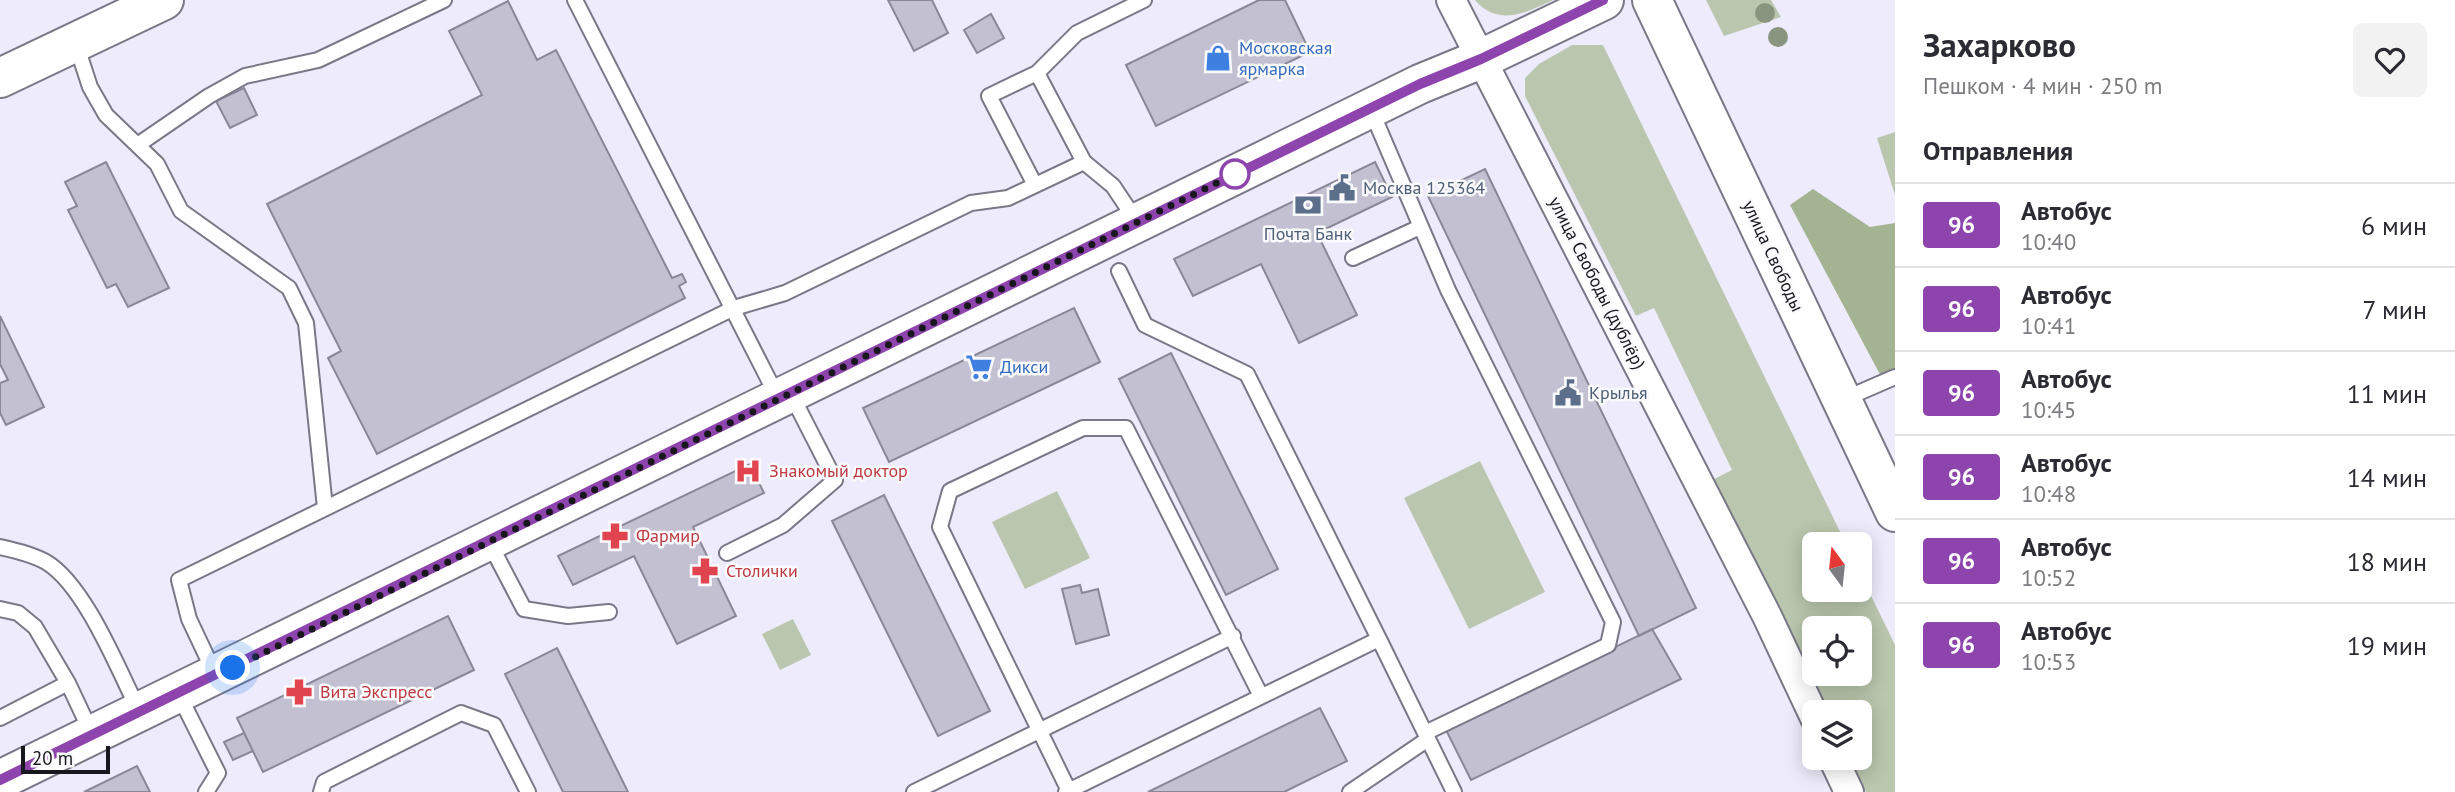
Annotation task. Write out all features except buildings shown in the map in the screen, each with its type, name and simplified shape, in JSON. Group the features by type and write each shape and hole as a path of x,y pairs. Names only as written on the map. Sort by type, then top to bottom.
{"main road":[{"path":"0,78 164,0"},
{"path":"0,780 1420,84 1481,59 1604,0"},
{"name":"улица Свободы","path":"1653,0 1895,512"}],"street":[{"name":"улица Свободы (дублёр)","path":"1451,0 1761,604 1806,700"},
{"path":"1839,770 1849,792"}],"lane":[{"path":"139,144 245,75 318,60 444,0"},
{"path":"575,0 734,308 835,480 783,525 727,553"},
{"path":"1035,184 989,96 1037,73 1077,33 1144,0"},
{"path":"75,43 90,87 106,115 157,164 181,211 289,288 306,323 325,509"},
{"path":"1037,73 1084,162 1113,186 1137,222"},
{"path":"1350,792 1427,736 1608,645 1613,622 1448,290 1370,109"},
{"path":"216,676 188,619 179,580 734,308 785,293 971,203 1008,198 1084,162"},
{"path":"1353,258 1420,227"},
{"path":"1119,271 1145,325 1247,374 1454,792"},
{"path":"1841,401 1895,377"},
{"path":"1261,696 1126,428 1083,428 950,491 940,527 1040,730 1067,791 1379,639"},
{"path":"489,542 524,609 568,616 609,612"},
{"path":"0,547 46,562 74,588 105,642 139,713"},
{"path":"0,608 18,613 35,627 68,684 93,736"},
{"path":"914,792 1233,636"},
{"path":"0,718 68,684"},
{"path":"178,694 218,773 206,792"},
{"path":"321,792 324,782 461,713 494,725 528,792"}],"green space":[{"path":"1475,0 1553,0 1523,13 1503,15 1493,13"},
{"path":"1706,0 1771,0 1781,17 1724,36"},
{"path":"1572,45 1603,45 1840,532 1802,532 1802,602 1872,602 1872,598 1895,645 1895,792 1866,792 1855,770 1872,770 1872,700 1821,700 1814,686 1872,686 1872,616 1802,616 1802,660 1714,479 1732,470 1654,308 1636,316 1525,96 1525,78 1539,64"},
{"path":"1895,132 1895,195 1877,138"},
{"path":"1813,189 1870,227 1895,223 1895,377 1884,382 1790,205"},
{"path":"1480,461 1545,592 1469,629 1404,498"},
{"path":"1057,491 1090,558 1025,589 992,522"},
{"path":"793,619 811,655 780,670 762,634"}],"bus line":[{"name":"96","path":"0,780 1420,84 1481,59 1603,0"}],"place":[{"name":"Московская ярмарка","path":"1218,58"},
{"name":"Москва 125364","path":"1342,188"},
{"name":"Почта Банк","path":"1308,205"},
{"name":"Дикси","path":"979,367"},
{"name":"Крылья","path":"1568,393"},
{"name":"Знакомый доктор","path":"748,471"},
{"name":"Фармир","path":"615,536"},
{"name":"Столички","path":"705,571"},
{"name":"Вита Экспресс","path":"299,692"}],"route":[{"path":"233,668 1239,172 1235,174"}]}
